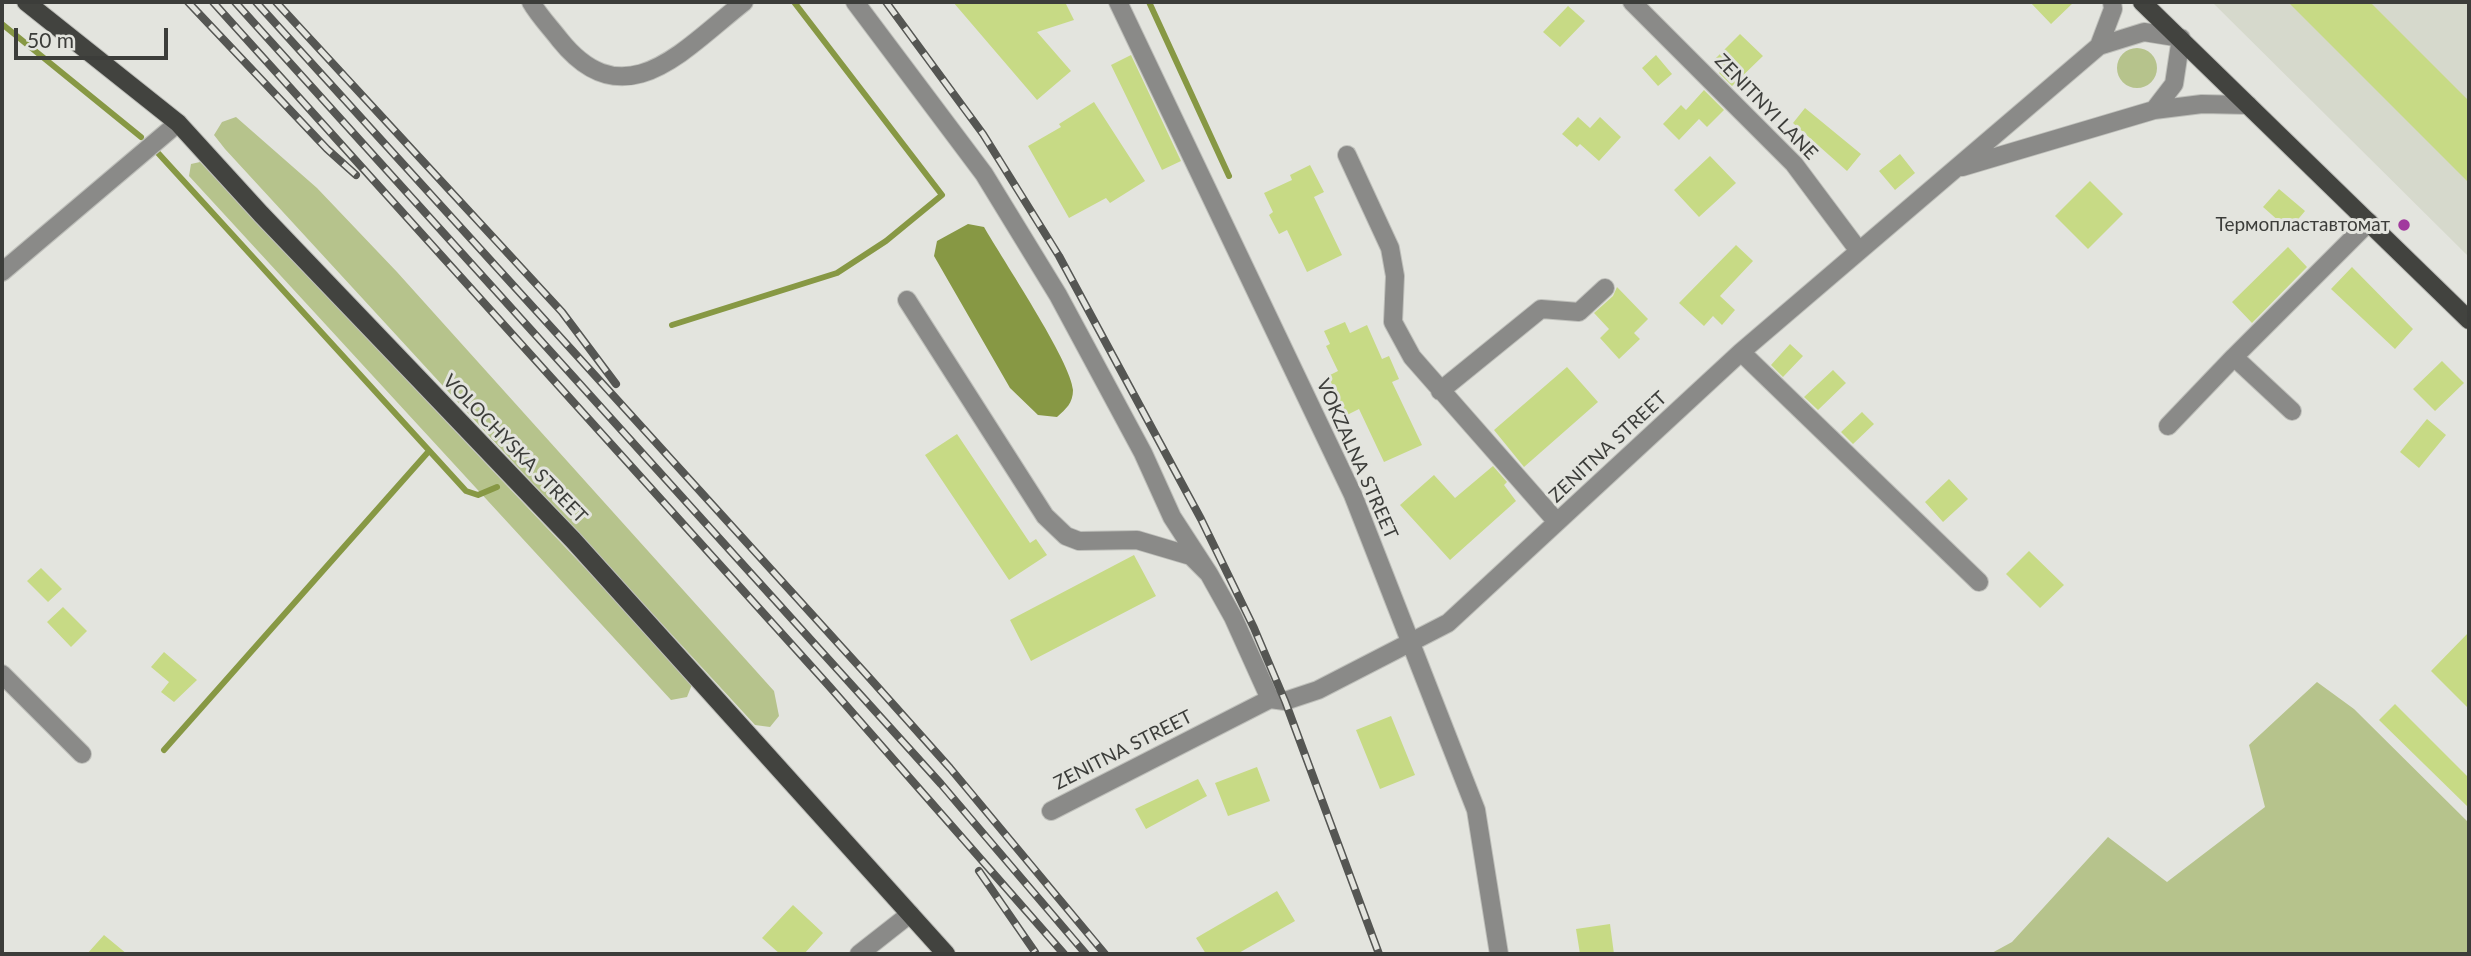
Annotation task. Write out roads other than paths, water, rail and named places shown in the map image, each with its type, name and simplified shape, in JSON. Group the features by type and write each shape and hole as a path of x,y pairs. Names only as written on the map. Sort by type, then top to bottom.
{"main road":[{"name":"VOLOCHYSKA STREET","path":"26,2 178,123 261,214 573,540 946,954"},
{"path":"2143,2 2469,320"}],"street":[{"path":"531,2 575,58 594,72 613,78 636,76 667,62 744,2"},
{"path":"855,2 991,185 1058,295 1143,453 1171,517 1209,573 1270,699"},
{"name":"VOKZALNA STREET","path":"1118,2 1353,495 1476,810 1499,954"},
{"name":"ZENITNYI LANE","path":"1632,2 1794,164 1859,251"},
{"name":"ZENITNA STREET","path":"1051,811 1270,699 1285,701 1318,690 1412,644 1448,623 1741,352 2099,46 2113,9 2112,2"},
{"path":"2099,46 2144,32 2181,38 2174,84 2154,110"},
{"path":"1955,169 2154,110 2202,104 2248,105"},
{"path":"2,272 178,123"},
{"path":"1346,155 1390,248 1395,276 1393,323 1412,357 1557,522"},
{"path":"2168,426 2369,222"},
{"path":"1440,391 1541,309 1579,312 1605,288"},
{"path":"907,300 1045,516 1066,536 1079,541 1125,539 1154,543 1191,556 1209,573"},
{"path":"1741,352 1979,582"},
{"path":"2234,357 2292,411"},
{"path":"2,674 82,754"},
{"path":"859,954 910,914"}],"waterway":[{"path":"672,325 837,273 886,241 942,195 794,2"},
{"path":"1149,2 1229,176"},
{"path":"2,24 141,137"},
{"path":"158,153 466,491 478,495 497,487"},
{"path":"164,750 429,451"}],"railway":[{"path":"188,2 327,149 356,175"},
{"path":"213,2 829,686 1064,954"},
{"path":"235,2 941,784 1086,954"},
{"path":"256,2 950,768 1105,954"},
{"path":"276,2 562,312 616,384"},
{"path":"886,2 983,134 1059,256 1201,519 1254,628 1285,701 1379,954"},
{"path":"979,871 1035,952"}],"place":[{"name":"Термопластавтомат","path":"2404,225"}]}
